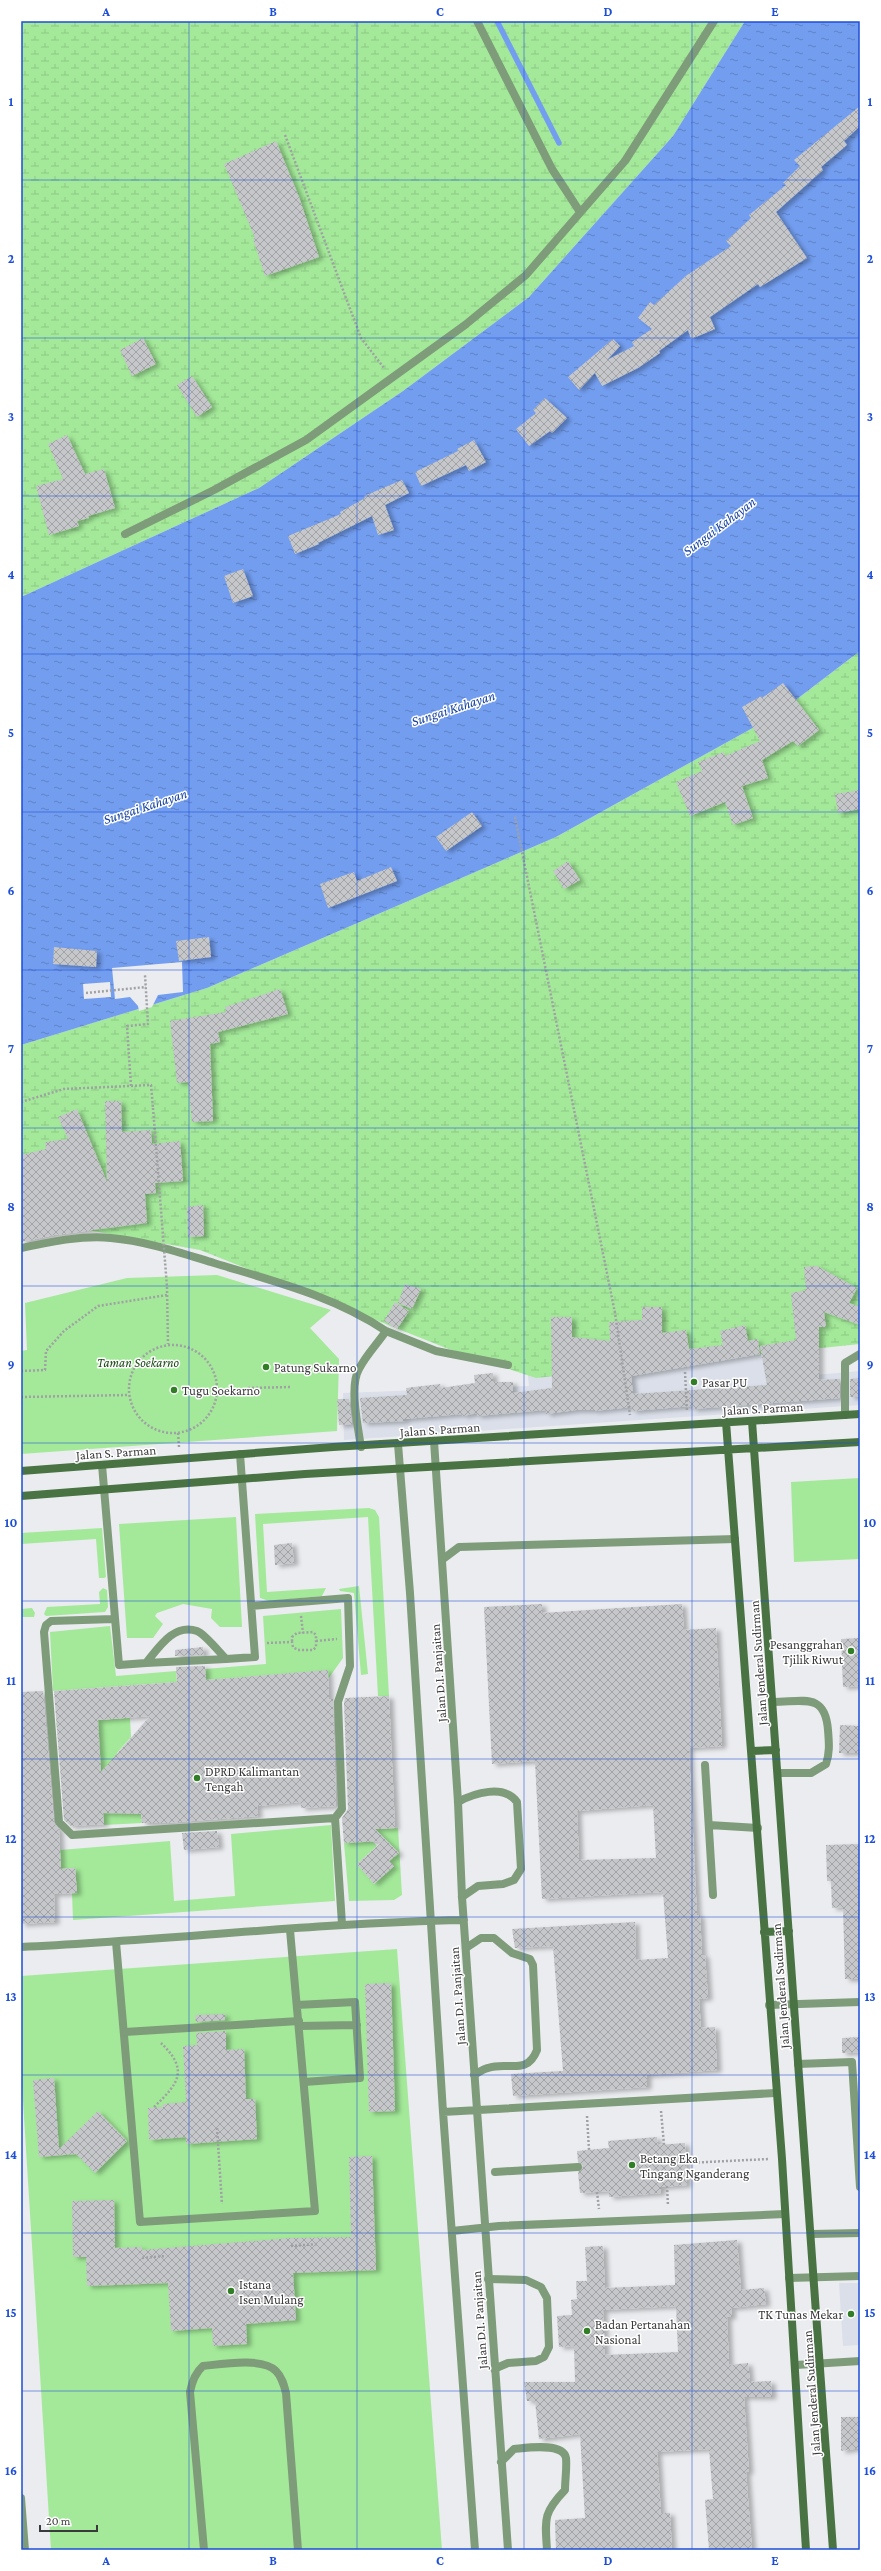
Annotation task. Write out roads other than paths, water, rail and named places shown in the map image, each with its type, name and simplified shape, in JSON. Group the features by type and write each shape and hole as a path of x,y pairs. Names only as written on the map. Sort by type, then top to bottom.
{"main road":[{"name":"Jalan S. Parman","path":"21,1471 240,1454 860,1414"},
{"name":"Jalan Jenderal Sudirman","path":"752,1421 778,1773 793,2005 812,2234 833,2550"},
{"name":"Jalan Jenderal Sudirman","path":"726,1422 758,1828 775,2093 786,2214 806,2550"},
{"path":"21,1496 400,1468 436,1468 468,1464 860,1442"},
{"path":"752,1751 776,1750"},
{"path":"764,1932 788,1931"}],"street":[{"path":"477,21 552,169 580,212"},
{"path":"124,534 214,490 306,440 465,325 526,275 625,160 714,21"},
{"path":"21,1248 56,1240 111,1238 165,1248 288,1285 346,1308 386,1330 436,1351 508,1365"},
{"path":"361,1446 355,1398 356,1379 358,1370 386,1330"},
{"path":"846,1415 845,1362 860,1354"},
{"name":"Jalan D.I. Panjaitan","path":"434,1441 443,1559 458,1802 462,1897 476,2110 508,2550"},
{"name":"Jalan D.I. Panjaitan","path":"398,1444 443,2112 475,2550"},
{"path":"102,1464 118,1665 255,1657 252,1606 240,1479 240,1454"},
{"path":"443,1559 459,1547 735,1539"},
{"path":"252,1606 348,1598 350,1666 338,1702 342,1809 335,1818 342,1924"},
{"path":"114,1619 51,1621 46,1625 44,1632 59,1822 66,1831 72,1835 142,1832 335,1818"},
{"path":"146,1663 165,1639 181,1629 198,1631 226,1659"},
{"path":"773,1702 812,1702 819,1704 826,1714 830,1752 826,1764 810,1773 778,1773"},
{"path":"705,1765 713,1895"},
{"path":"458,1802 473,1794 502,1792 512,1796 517,1802 521,1869 514,1880 503,1884 478,1886 462,1897"},
{"path":"709,1825 758,1828"},
{"path":"21,1946 116,1942 290,1930 342,1924 464,1920"},
{"path":"116,1942 125,2032 140,2222 315,2211 298,2005 290,1930"},
{"path":"466,1948 481,1938 494,1938 512,1953 530,1959 534,1965 537,2050 534,2059 527,2064 516,2067 489,2067 474,2075"},
{"path":"298,2005 355,2002 357,2025 360,2078 304,2082"},
{"path":"769,2005 860,2002"},
{"path":"125,2032 299,2024 357,2025"},
{"path":"798,2064 852,2062 856,2076 860,2187"},
{"path":"443,2112 775,2093"},
{"path":"495,2172 578,2167"},
{"path":"452,2231 484,2227 786,2214"},
{"path":"812,2234 860,2233"},
{"path":"789,2278 860,2276"},
{"path":"488,2279 526,2280 541,2287 547,2298 549,2347 544,2357 536,2361 508,2363 494,2369"},
{"path":"796,2365 860,2361"},
{"path":"204,2550 190,2392 193,2380 197,2371 203,2366 263,2363 276,2370 282,2378 286,2393 298,2550"},
{"path":"501,2462 514,2449 553,2447 561,2450 566,2457 565,2490 550,2506 546,2522 548,2550"},
{"path":"21,2498 25,2550"}],"water":[{"name":"Sungai Kahayan","path":"745,21 860,21 860,651 776,715 556,837 207,988 21,1045 21,597 259,488 403,391 529,297 673,136"}],"waterway":[{"path":"497,21 559,143"}],"place":[{"name":"Patung Sukarno","path":"266,1367"},
{"name":"Pasar PU","path":"694,1382"},
{"name":"Tugu Soekarno","path":"174,1390"},
{"name":"Pesanggrahan Tjilik Riwut","path":"851,1651"},
{"name":"DPRD Kalimantan Tengah","path":"197,1778"},
{"name":"Betang Eka Tingang Nganderang","path":"632,2165"},
{"name":"Istana Isen Mulang","path":"231,2291"},
{"name":"TK Tunas Mekar","path":"851,2314"},
{"name":"Badan Pertanahan Nasional","path":"587,2331"}],"park label":[{"name":"Taman Soekarno","path":"138,1362"}]}
